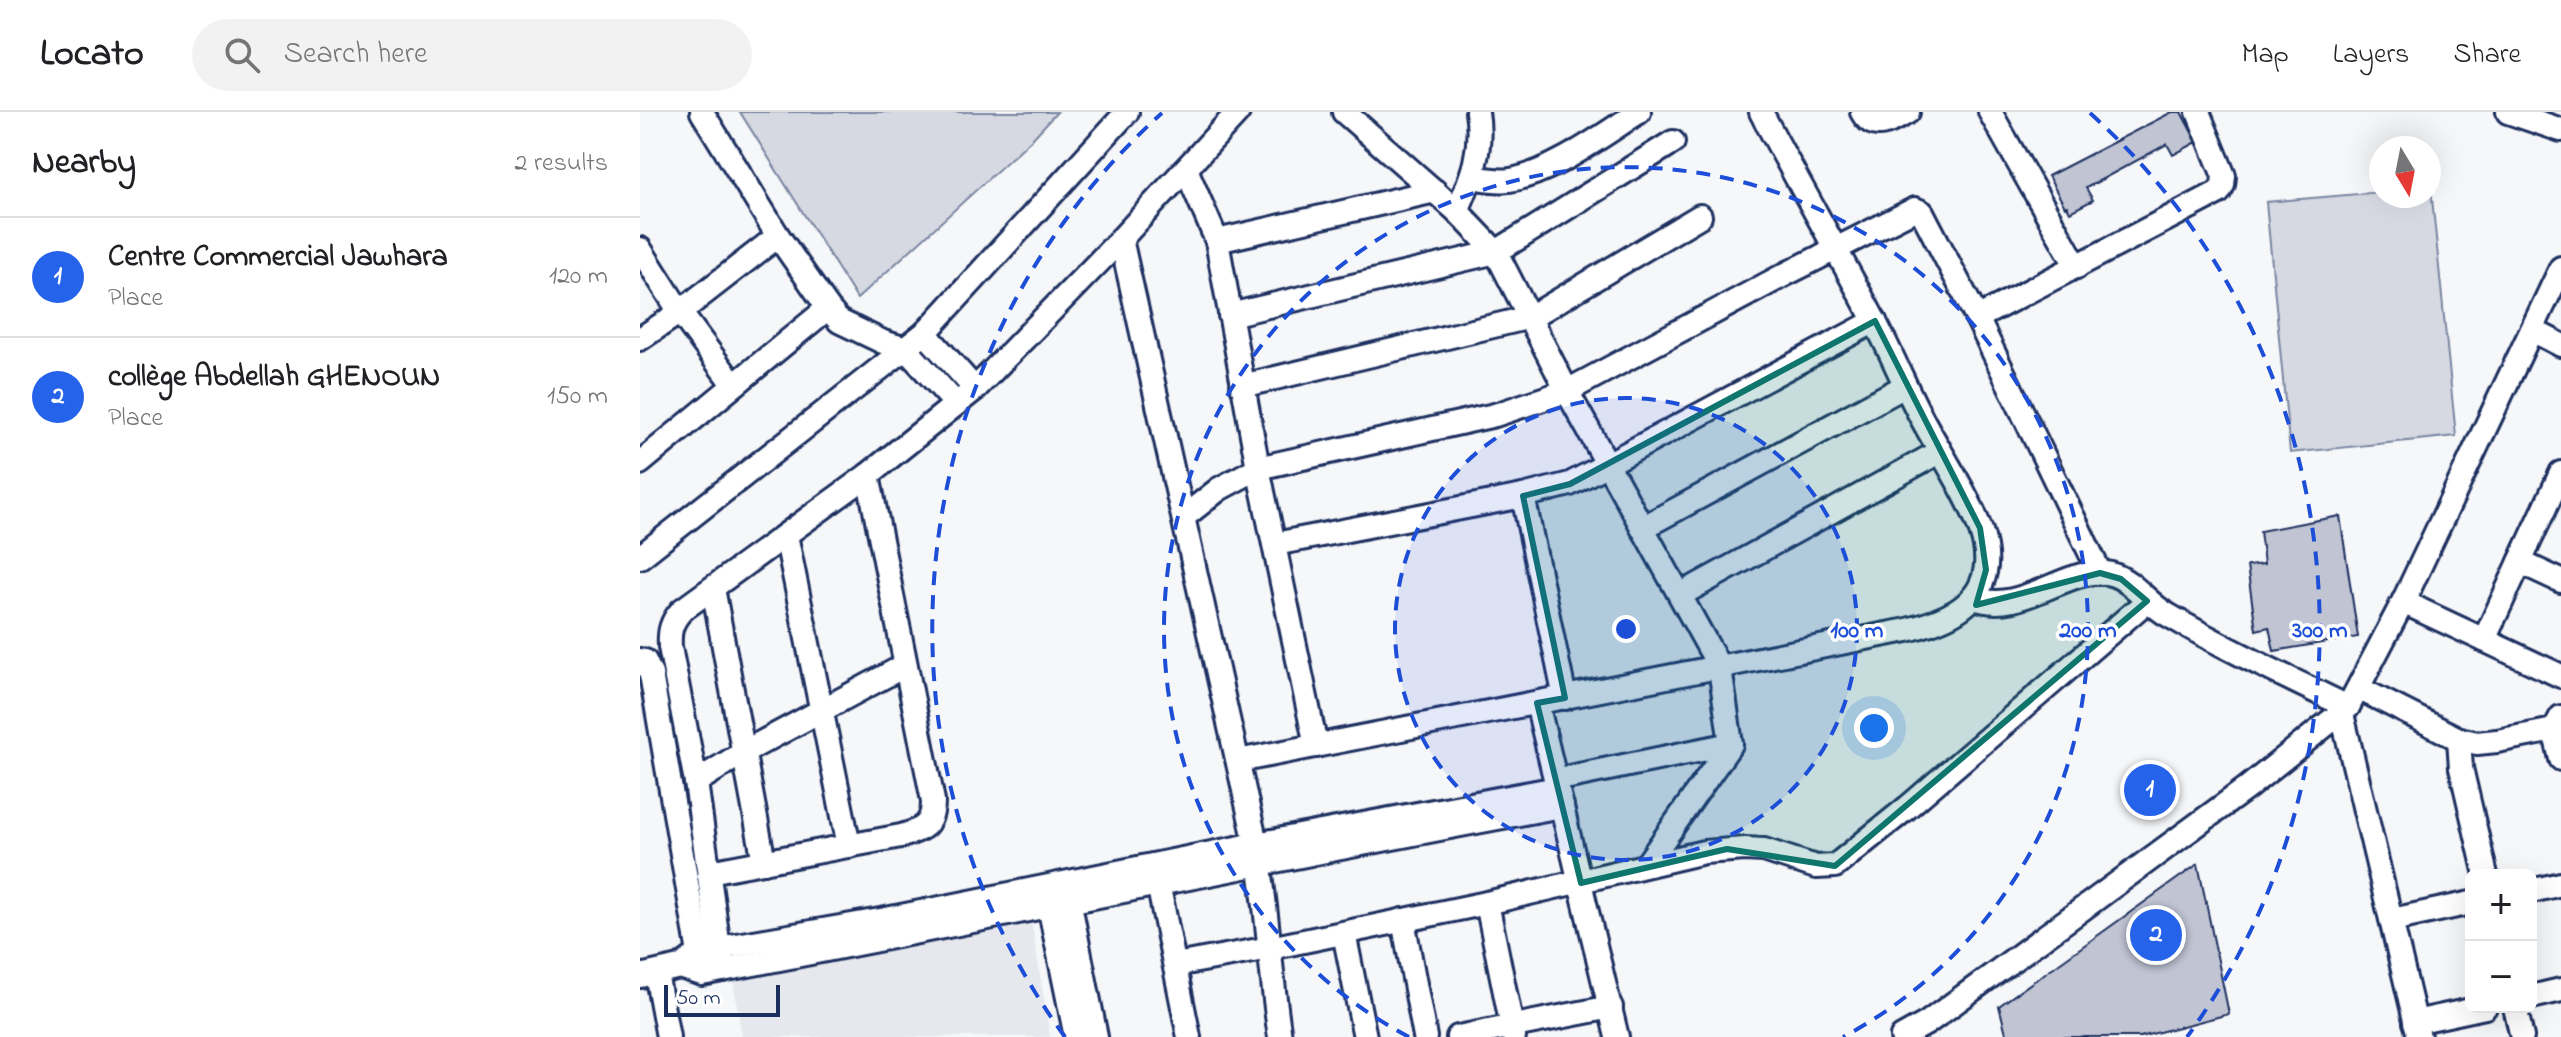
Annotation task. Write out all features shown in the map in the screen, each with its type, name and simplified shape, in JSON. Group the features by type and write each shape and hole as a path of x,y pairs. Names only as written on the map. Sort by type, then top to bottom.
{"street":[{"path":"702,112 778,236 839,321 883,342 906,349 956,404"},
{"path":"640,557 925,333 1127,112"},
{"path":"711,961 709,872 669,632 673,619 868,475 975,389 1121,239 1238,112"},
{"path":"1344,112 1457,211 1496,252 1567,391 1720,668 1731,744 1646,865"},
{"path":"1457,211 1472,177 1480,146 1477,112"},
{"path":"1472,177 1511,180 1531,173 1574,152 1639,112"},
{"path":"1238,761 1720,668 1934,623 1962,608 1973,597 1986,570 1980,528 1905,386 1875,321 1761,112"},
{"path":"1862,112 1872,124 1879,125 1908,112"},
{"path":"1990,112 2077,267"},
{"path":"1977,318 2219,192 2224,176 2198,112"},
{"path":"2508,112 2561,130"},
{"path":"1230,315 1496,252 1673,142"},
{"path":"1186,169 1217,241 1258,468 1316,746"},
{"path":"1217,241 1435,191"},
{"path":"1185,516 1219,489 1258,468 1495,415 1567,391 1915,209 1922,212 1977,318 2100,573"},
{"path":"1242,386 1531,317 1700,216"},
{"path":"640,339 778,236"},
{"path":"1121,239 1258,853 1280,1037"},
{"path":"640,249 680,312 733,384"},
{"path":"1902,1037 1927,1023 2183,835 2350,703 2403,602 2561,268"},
{"path":"640,463 828,308"},
{"path":"1275,544 1570,484 1875,321"},
{"path":"2532,330 2561,345"},
{"path":"925,333 975,389"},
{"path":"1642,528 1905,386"},
{"path":"1680,595 1939,452"},
{"path":"2484,640 2561,473"},
{"path":"709,872 914,833 931,820 933,801 868,475"},
{"path":"1523,496 1565,698"},
{"path":"786,535 849,846"},
{"path":"2520,562 2561,581"},
{"path":"1973,597 1987,603 2002,603 2078,577 2100,573 2121,579 2166,614 2350,703 2459,739 2477,743 2497,741 2558,723 2561,759"},
{"path":"713,588 764,862"},
{"path":"1175,965 1581,883 1704,852 1764,850 1821,868 1835,866 2147,601"},
{"path":"2403,602 2561,676"},
{"path":"640,660 645,661 651,674 711,961"},
{"path":"696,782 744,752 904,666"},
{"path":"1537,703 1617,1037"},
{"path":"2350,703 2392,920 2417,1030 2467,1013"},
{"path":"2459,739 2461,768 2485,869"},
{"path":"1057,894 1558,792 1731,744"},
{"path":"668,1037 648,974 873,921 1057,894 1158,883 1258,853"},
{"path":"1158,883 1189,1037"},
{"path":"2537,890 2561,884"},
{"path":"1057,894 1076,1037"},
{"path":"1057,894 1096,1037"},
{"path":"1487,903 1513,1032"},
{"path":"2392,920 2465,904"},
{"path":"1403,920 1425,1037"},
{"path":"1344,933 1365,1037"},
{"path":"2537,996 2561,990"},
{"path":"1458,1037 1513,1032 1611,1007"},
{"path":"2516,1013 2522,1037"}],"highlighted area":[{"path":"1875,321 1980,528 1986,570 1976,605 2100,573 2121,579 2147,601 1835,866 1727,849 1581,883 1537,703 1565,698 1523,496 1570,484"}],"shaded area":[{"path":"740,112 1057,112 1033,138 857,299"},
{"path":"2369,193 2369,208 2433,208 2456,436 2290,453 2266,202"},
{"path":"1032,925 1050,1037 742,1037 732,975"}],"building":[{"path":"2172,112 2181,112 2197,142 2173,155 2167,144 2086,188 2093,200 2070,212 2065,207 2048,176"},
{"path":"2340,516 2358,637 2274,651 2269,627 2256,630 2247,566 2264,564 2260,531"},
{"path":"2198,864 2229,1014 2140,1037 2007,1037 1999,1006"}],"place":[{"name":"Centre Commercial Jawhara","path":"2150,790"},
{"name":"collège Abdellah GHENOUN","path":"2156,935"}]}
